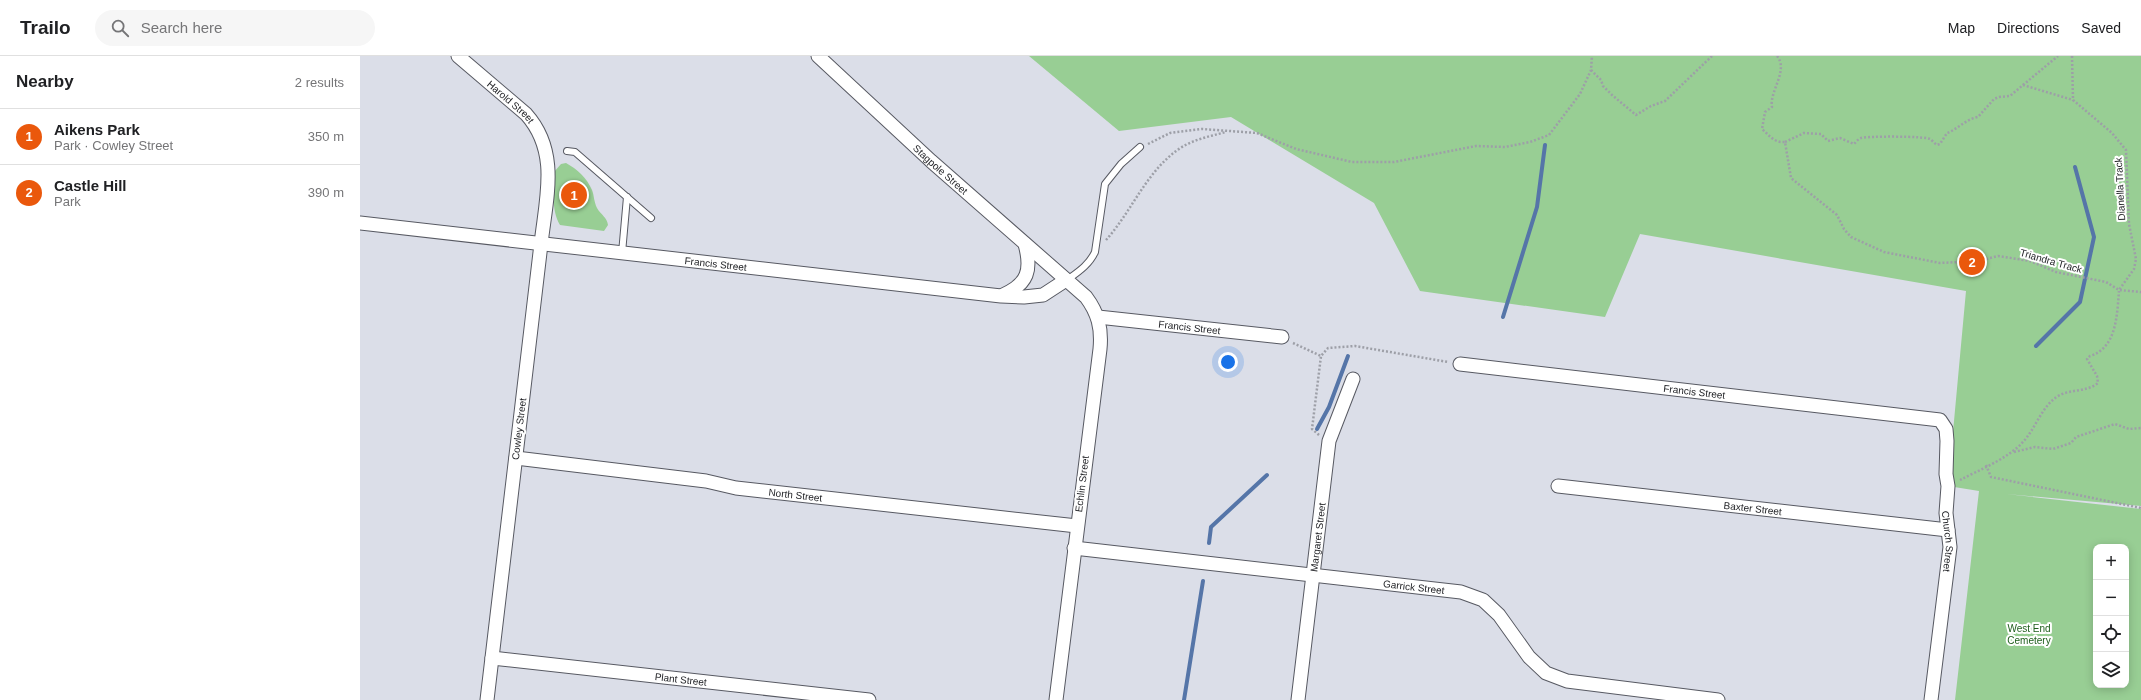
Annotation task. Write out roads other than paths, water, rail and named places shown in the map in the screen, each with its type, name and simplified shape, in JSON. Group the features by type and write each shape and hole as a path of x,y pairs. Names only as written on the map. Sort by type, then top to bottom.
{"street":[{"name":"Harold Street","path":"458,56 526,114 535,124 541,135 548,158"},
{"name":"Stagpole Street","path":"818,56 931,161 1066,280"},
{"name":"Cowley Street","path":"487,700 541,244 548,158"},
{"name":"Francis Street","path":"360,223 1001,296 1024,297 1043,295 1066,280"},
{"path":"1001,296 1016,289 1022,282 1029,266 1025,244"},
{"name":"Echlin Street","path":"1056,700 1101,334 1098,317 1086,297 1066,280"},
{"name":"Francis Street","path":"1098,317 1282,337"},
{"name":"Francis Street","path":"1460,364 1929,418"},
{"name":"Margaret Street","path":"1298,700 1329,441 1353,379"},
{"name":"Church Street","path":"1929,418 1940,420 1946,429 1948,452 1946,474 1948,486 1946,513 1950,546 1931,700"},
{"name":"North Street","path":"516,458 706,481 736,488 1077,526"},
{"name":"Baxter Street","path":"1558,486 1948,530"},
{"name":"Garrick Street","path":"1074,548 1461,592 1483,600 1499,615 1529,657 1546,673 1566,681 1718,700"},
{"name":"Plant Street","path":"492,658 870,700"}],"lane":[{"path":"1066,280 1087,264 1095,252 1105,184 1121,164 1140,147"},
{"path":"567,151 575,152 651,218"},
{"path":"622,253 627,197"}],"waterway":[{"path":"1503,317 1537,207 1545,145"},
{"path":"2036,346 2080,302 2094,237 2075,167"},
{"path":"1317,429 1329,407 1348,356"},
{"path":"1209,543 1211,527 1267,475"},
{"path":"1184,700 1203,581"}],"place":[{"name":"Aikens Park","path":"574,195"},
{"name":"Castle Hill","path":"1972,262"}],"park label":[{"name":"West End Cemetery","path":"2029,634"}]}
